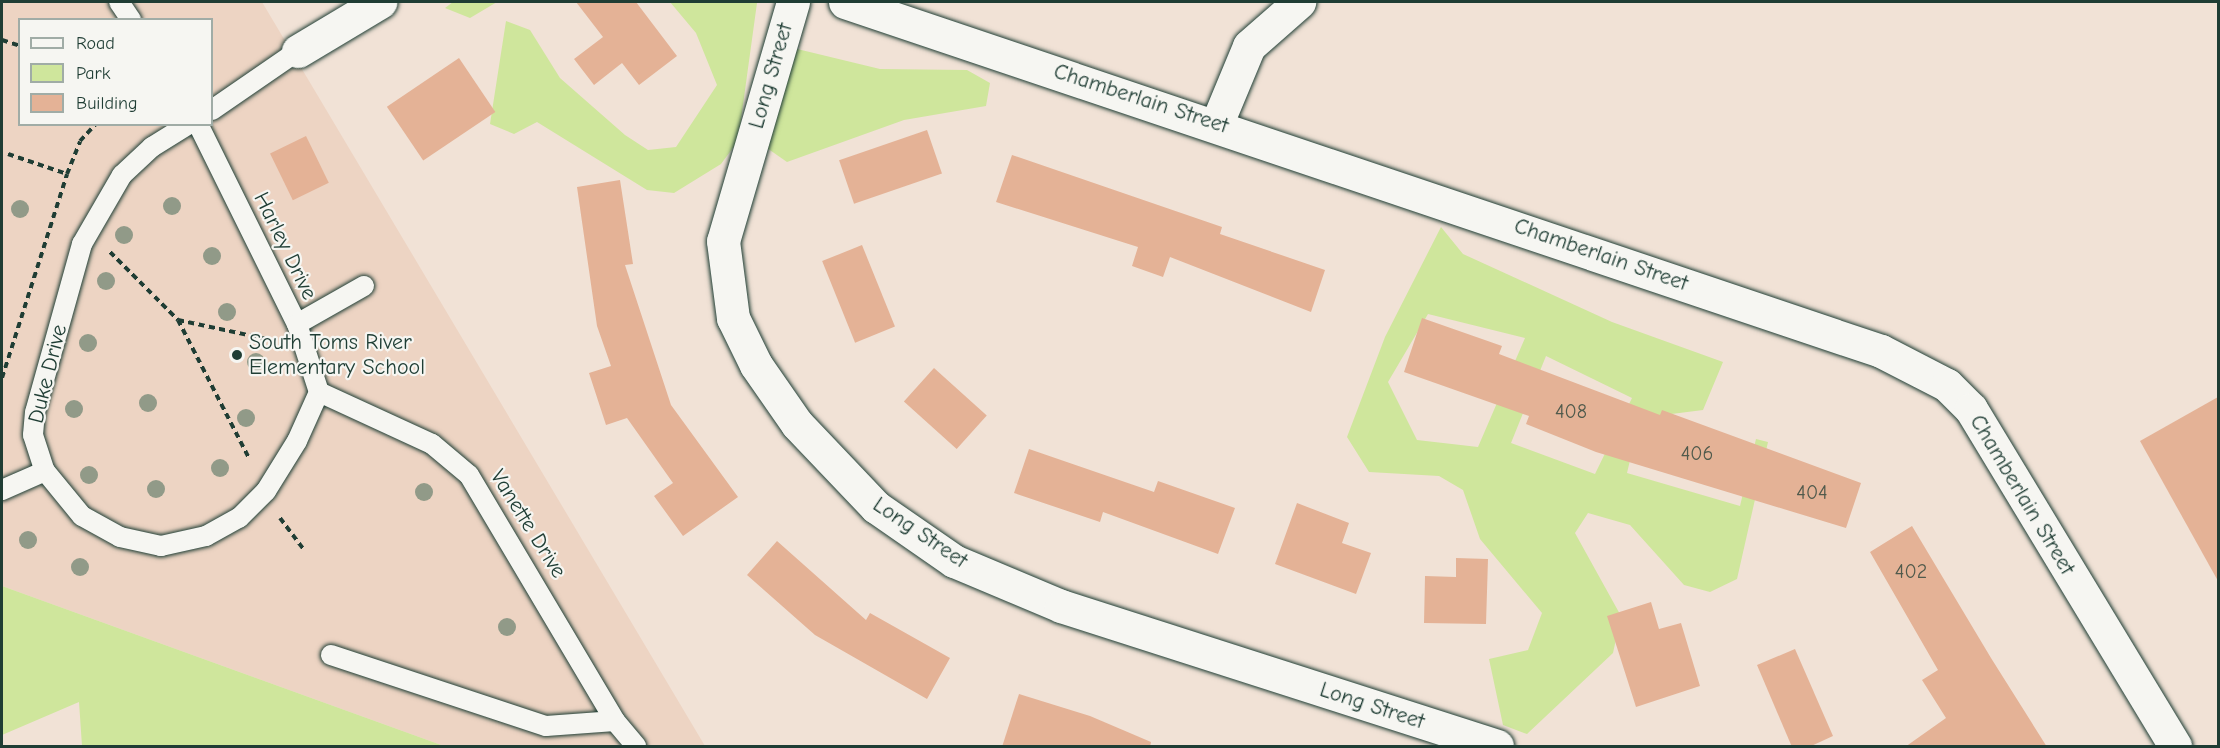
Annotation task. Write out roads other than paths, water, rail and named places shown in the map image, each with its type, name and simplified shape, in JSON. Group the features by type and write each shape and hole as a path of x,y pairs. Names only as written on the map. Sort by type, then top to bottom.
{"street":[{"path":"298,51 380,2"},
{"name":"Long Street","path":"793,2 723,241 733,318 756,365 797,424 876,507 954,561 1061,606 1497,747"},
{"name":"Chamberlain Street","path":"845,2 1217,123 1881,351 1947,385 1971,409 2175,747"},
{"path":"1217,123 1249,46 1299,2"}],"lane":[{"path":"119,2 129,18"},
{"path":"213,109 298,51"},
{"name":"Duke Drive","path":"186,126 152,147 122,175 82,244 35,412 33,435 45,471 82,516 120,537 161,546 206,536 239,518 266,491 297,441 319,392"},
{"name":"Harley Drive","path":"199,126 297,324 319,392"},
{"path":"297,324 364,286"},
{"name":"Vanette Drive","path":"319,392 432,444 469,475 615,721 636,747"},
{"path":"2,490 45,471"},
{"path":"331,655 546,726 615,721"}],"place":[{"name":"South Toms River Elementary School","path":"237,355"}]}
